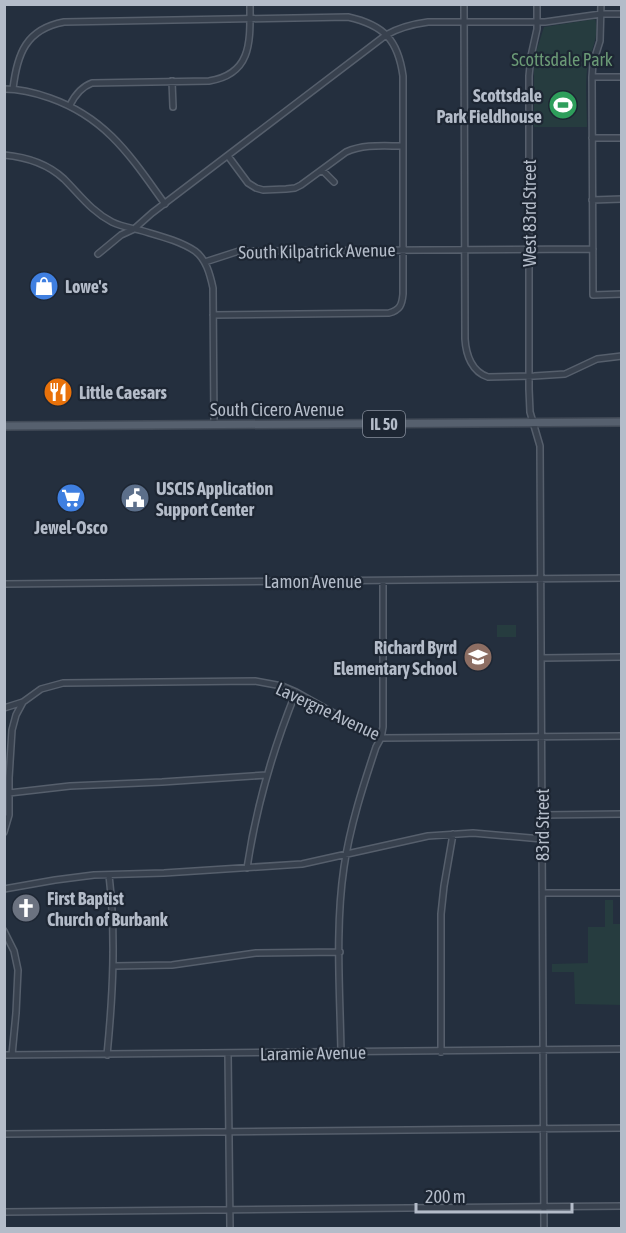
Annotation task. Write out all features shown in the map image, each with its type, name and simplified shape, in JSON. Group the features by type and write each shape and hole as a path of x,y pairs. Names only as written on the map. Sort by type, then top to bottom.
{"main road":[{"name":"South Cicero Avenue","path":"4,426 621,422"}],"street":[{"path":"70,105 80,90 92,83 209,81 225,77 242,63 246,56 250,44 250,4"},
{"path":"464,4 464,249 465,349 467,356 474,366 488,377 565,374 597,359 621,356"},
{"name":"West 83rd Street","path":"533,423 530,412 529,376 529,76 537,22 537,4"},
{"path":"601,4 600,40 593,63 592,77 593,294 621,294"},
{"path":"98,254 122,235 134,229 386,35 398,29 428,22 537,22 601,14 621,14"},
{"path":"13,89 18,60 28,35 53,24 76,21 348,17 366,21 386,35 401,63 402,76 403,294 401,306 394,312 383,313 213,315"},
{"path":"592,77 621,77"},
{"path":"172,81 172,107"},
{"path":"4,89 39,95 70,105 102,126 127,152 165,204"},
{"path":"592,138 621,138"},
{"path":"228,156 248,183 263,190 295,188 353,149 364,146 402,146"},
{"path":"4,155 32,160 50,169 96,213 117,225 178,243 201,256 213,288 214,425"},
{"path":"322,170 334,182"},
{"path":"592,200 621,199"},
{"name":"South Kilpatrick Avenue","path":"205,262 239,251 593,249"},
{"name":"83rd Street","path":"533,423 540,446 544,1228"},
{"name":"Lamon Avenue","path":"4,584 621,578"},
{"path":"341,1052 340,910 346,855 357,808 383,727 383,581"},
{"path":"541,658 621,657"},
{"name":"Lavergne Avenue","path":"4,708 23,702 41,689 63,683 255,681 282,686 296,692 381,738 621,736"},
{"path":"247,868 253,831 267,774 296,692"},
{"path":"4,832 9,814 12,730 23,702"},
{"path":"9,793 70,786 267,774"},
{"path":"542,815 621,814"},
{"path":"4,888 55,879 109,874 164,873 302,864 428,836 473,833 542,839"},
{"path":"441,1052 441,914 453,834"},
{"path":"107,1054 114,966 109,874"},
{"path":"543,893 621,892"},
{"path":"4,931 14,951 18,970 12,1055"},
{"path":"114,966 172,965 256,953 340,952"},
{"name":"Laramie Avenue","path":"4,1055 621,1049"},
{"path":"228,1054 230,1228"},
{"path":"4,1134 621,1128"},
{"path":"4,1212 621,1206"}],"green space":[{"name":"Scottsdale Park","path":"595,19 596,38 586,77 587,127 534,127 535,55 544,27"},
{"path":"497,625 516,625 516,637 497,637"},
{"path":"605,900 613,900 613,924 621,924 621,1005 575,1004 574,972 552,972 552,964 588,963 588,927 605,927"}],"place":[{"name":"Scottsdale Park Fieldhouse","path":"563,105"},
{"name":"Lowe's","path":"44,286"},
{"name":"Little Caesars","path":"58,392"},
{"name":"Jewel-Osco","path":"71,498"},
{"name":"USCIS Application Support Center","path":"135,498"},
{"name":"Richard Byrd Elementary School","path":"478,657"},
{"name":"First Baptist Church of Burbank","path":"26,908"}]}
